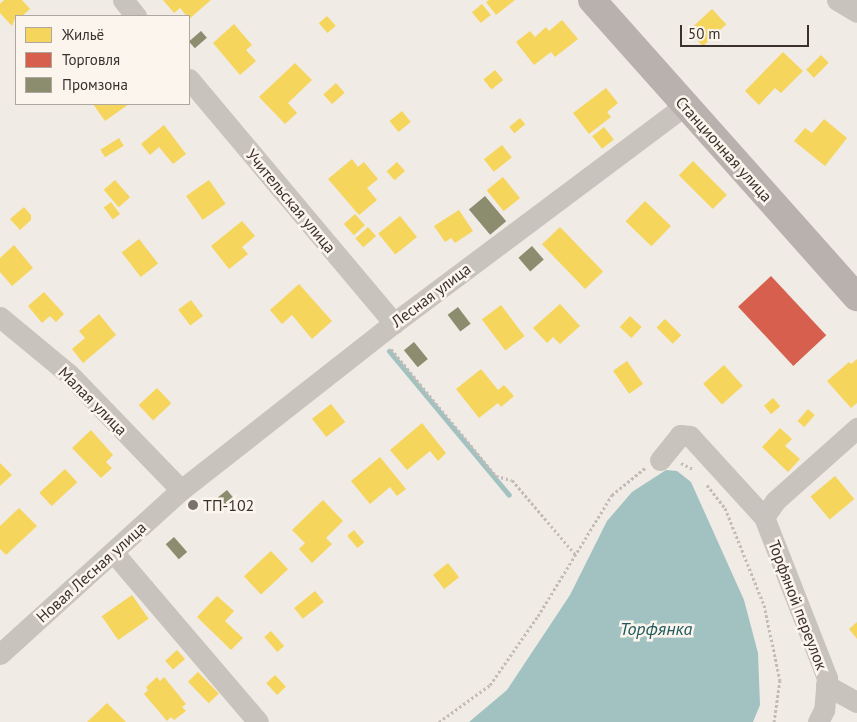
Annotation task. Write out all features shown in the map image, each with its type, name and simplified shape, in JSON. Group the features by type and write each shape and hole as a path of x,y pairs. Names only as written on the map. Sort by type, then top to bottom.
{"main road":[{"name":"Станционная улица","path":"592,0 857,297"}],"street":[{"path":"837,0 857,12"},
{"name":"Учительская улица","path":"190,80 387,329"},
{"name":"Лесная улица","path":"182,490 387,329 685,105"},
{"name":"Малая улица","path":"0,317 69,374 182,490"},
{"path":"660,460 680,435 690,436 764,517 775,502 857,428"},
{"name":"Новая Лесная улица","path":"0,654 182,490"},
{"name":"Торфяной переулок","path":"764,517 827,678 824,710 818,722"},
{"path":"113,552 258,722"},
{"path":"826,685 857,702"}],"path":[{"path":"387,329 496,476 512,480 575,554"},
{"path":"439,722 490,684 538,616 612,495 635,473 660,460 671,459 695,470"},
{"path":"701,478 725,508 764,605 780,680 774,722"}],"water":[{"name":"Торфянка","path":"666,470 677,471 691,482 744,600 758,653 760,705 753,722 469,722 507,690 570,595 607,521 632,492"}],"building: Жильё":[{"path":"4,0 22,0 30,9 23,15 15,15 12,26 0,13 0,4"},
{"path":"163,0 211,0 190,18 190,15 186,15 180,8 174,13"},
{"path":"489,0 515,0 496,15 486,2"},
{"path":"482,4 491,15 481,23 472,12"},
{"path":"712,9 726,24 703,46 689,31"},
{"path":"327,16 336,26 328,33 319,23"},
{"path":"562,20 578,39 555,57 551,52 534,65 516,42 530,31 535,37 546,27 549,31"},
{"path":"234,24 252,45 246,50 256,61 240,75 213,43"},
{"path":"783,52 803,71 781,93 775,88 759,105 745,91"},
{"path":"821,55 829,63 814,78 806,70"},
{"path":"295,63 312,80 288,103 297,113 285,124 259,97"},
{"path":"495,70 503,80 492,90 483,79"},
{"path":"336,83 345,93 332,104 323,94"},
{"path":"606,88 618,103 607,112 611,117 589,134 573,113"},
{"path":"94,105 128,105 105,121"},
{"path":"402,111 411,122 398,132 390,121"},
{"path":"520,118 525,124 514,133 509,127"},
{"path":"824,119 847,138 825,166 794,141 805,128 812,133"},
{"path":"164,125 186,154 173,164 159,147 150,155 141,144"},
{"path":"604,127 614,140 602,149 592,136"},
{"path":"119,138 124,146 105,157 100,150"},
{"path":"502,145 512,158 494,172 484,159"},
{"path":"352,159 358,167 364,162 378,179 367,188 377,200 359,215 328,179"},
{"path":"693,161 727,195 713,209 679,175"},
{"path":"397,162 405,171 395,180 387,171"},
{"path":"503,177 520,198 504,211 487,190"},
{"path":"115,180 130,197 119,207 104,190"},
{"path":"209,180 226,204 203,220 186,196"},
{"path":"645,201 671,226 651,246 626,221"},
{"path":"111,202 120,214 113,219 104,207"},
{"path":"24,207 31,215 31,220 20,230 10,219"},
{"path":"459,210 473,231 455,243 451,238 445,242 434,226"},
{"path":"355,214 365,225 354,235 344,224"},
{"path":"400,216 417,237 395,255 378,234"},
{"path":"242,221 255,236 242,247 248,254 229,269 211,246"},
{"path":"368,227 376,236 363,247 355,238"},
{"path":"560,227 603,272 585,289 542,244"},
{"path":"139,239 158,263 141,277 122,253"},
{"path":"14,245 33,268 12,286 0,272 0,258"},
{"path":"299,284 332,321 312,339 292,315 282,324 270,310"},
{"path":"44,292 64,314 56,322 50,316 42,323 28,306"},
{"path":"191,300 203,316 190,326 178,310"},
{"path":"560,304 580,326 560,344 553,337 547,343 533,328"},
{"path":"501,305 524,336 505,351 482,319"},
{"path":"99,314 116,335 83,363 72,349 85,338 79,331"},
{"path":"630,316 642,327 631,338 620,327"},
{"path":"665,319 681,335 673,344 657,327"},
{"path":"857,359 857,403 851,408 827,381 849,362 851,364"},
{"path":"627,361 643,384 629,394 613,371"},
{"path":"724,365 743,386 722,405 703,384"},
{"path":"481,369 498,390 504,385 514,396 501,407 498,403 479,418 456,389"},
{"path":"157,388 171,403 153,420 139,405"},
{"path":"773,398 780,406 771,414 764,406"},
{"path":"331,404 345,422 326,437 312,419"},
{"path":"808,409 815,415 804,427 798,421"},
{"path":"422,423 446,453 438,461 430,451 407,470 390,450"},
{"path":"780,428 792,439 785,446 800,459 788,472 762,447"},
{"path":"91,430 113,455 106,462 112,468 101,478 72,448"},
{"path":"380,457 406,489 397,496 390,487 370,504 351,481"},
{"path":"0,463 12,475 0,486"},
{"path":"65,469 77,482 52,506 39,493"},
{"path":"835,476 854,499 830,520 810,497"},
{"name":"ТП-102","path":"194,499 199,504 192,511 187,505"},
{"path":"323,500 343,521 326,538 332,544 312,563 299,549 305,543 292,530"},
{"path":"19,508 37,526 6,555 0,549 0,526"},
{"path":"354,530 364,542 357,548 347,536"},
{"path":"271,551 288,569 261,595 244,576"},
{"path":"448,563 459,577 444,589 433,575"},
{"path":"315,591 324,602 303,619 294,608"},
{"path":"132,595 149,619 118,640 102,616"},
{"path":"217,596 234,611 225,621 243,638 231,650 197,617"},
{"path":"857,622 857,639 849,629"},
{"path":"271,631 284,646 277,652 264,637"},
{"path":"177,650 185,659 173,670 165,661"},
{"path":"198,672 219,694 209,703 188,682"},
{"path":"275,675 286,687 277,695 266,683"},
{"path":"157,677 160,681 164,677 186,704 182,707 186,711 174,720 171,717 167,721 144,694 148,690 146,687"},
{"path":"107,703 126,722 87,722"}],"building: Торговля":[{"path":"771,276 826,335 793,366 738,307"}],"building: Промзона":[{"path":"201,31 207,38 195,48 190,43"},
{"path":"485,196 506,221 490,235 469,209"},
{"path":"532,246 544,260 530,271 518,258"},
{"path":"458,307 471,324 460,332 448,315"},
{"path":"414,342 428,359 418,367 404,350"},
{"path":"227,490 240,506 231,514 218,498"},
{"path":"174,537 187,552 179,559 166,544"}],"waterway":[{"path":"389,351 509,495"}],"place":[{"name":"ТП-102","path":"193,505"}]}
